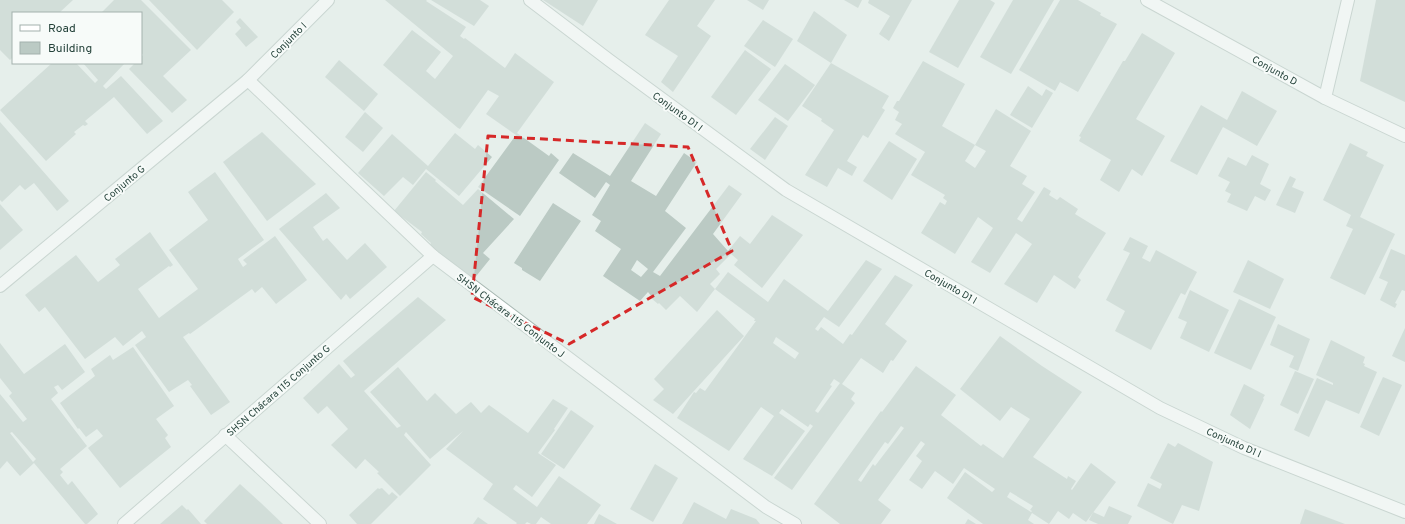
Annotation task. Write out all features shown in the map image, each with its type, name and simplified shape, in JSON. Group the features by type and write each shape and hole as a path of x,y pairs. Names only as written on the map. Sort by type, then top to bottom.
{"street":[{"name":"Conjunto I","path":"248,80 328,0"},
{"name":"Conjunto D1 I","path":"530,0 609,60 793,194 1160,408 1244,448 1405,512"},
{"name":"Conjunto D","path":"1147,0 1325,98 1405,136"},
{"path":"1325,98 1348,0"},
{"name":"SHSN Chácara 115 Conjunto J","path":"248,80 433,256 766,507 795,524"},
{"name":"Conjunto G","path":"0,286 248,80"},
{"name":"SHSN Chácara 115 Conjunto G","path":"124,524 433,256"},
{"path":"225,435 320,524"}],"highlighted area":[{"path":"488,136 688,147 732,251 569,344 472,297"}],"building":[{"path":"0,0 73,0 60,12 12,12 12,58 10,60 0,50"},
{"path":"114,0 141,0 191,50 163,76 187,100 172,113 129,69 134,64 142,64 142,12 102,12"},
{"path":"149,0 222,0 234,12 197,50"},
{"path":"385,0 427,0 426,1 466,27 460,36 464,39 465,38 505,68 515,53 554,82 517,133 549,156 551,153 559,160 520,216 478,187 516,135 486,114 499,96 488,90 460,129 383,65 412,30 441,52 426,71 435,79 453,56"},
{"path":"431,0 480,0 489,6 474,26"},
{"path":"543,0 598,0 583,26"},
{"path":"669,0 715,0 697,26 711,36 673,92 661,82 678,56 645,35"},
{"path":"747,0 769,0 763,10"},
{"path":"844,0 862,0 858,8"},
{"path":"869,0 912,0 889,41 879,34 890,16 868,3"},
{"path":"959,0 990,0 995,3 958,68 929,52"},
{"path":"1013,0 1054,0 1011,74 980,57"},
{"path":"1060,0 1078,0 1101,13 1100,15 1117,24 1078,92 1060,82 1055,91 1019,70"},
{"path":"1376,0 1405,0 1405,102 1360,81"},
{"path":"814,11 847,35 831,63 797,41"},
{"path":"240,18 258,37 246,47 235,34 241,28 236,22"},
{"path":"763,20 793,39 775,67 744,46"},
{"path":"1142,33 1175,53 1136,119 1165,136 1142,176 1132,169 1119,192 1100,180 1111,160 1079,141 1081,137 1079,136 1123,61 1125,61"},
{"path":"745,50 771,69 736,115 711,97"},
{"path":"339,60 378,94 364,111 325,77"},
{"path":"923,61 965,84 942,126 975,145 996,109 1031,131 1010,166 1027,176 1022,184 1035,192 1017,219 1022,222 1044,187 1051,191 1049,195 1057,200 1060,197 1078,209 1075,214 1106,233 1078,277 1081,280 1075,289 1054,275 1037,303 1004,284 1032,244 1016,233 990,273 971,262 993,228 978,217 955,254 921,233 940,202 945,205 947,201 943,198 945,195 911,175 925,152 895,134 902,124 895,120 899,112 893,108 897,101 899,101","holes":["975,145 986,151 975,168 965,161"]},
{"path":"831,63 889,96 882,108 885,110 868,138 863,135 847,161 857,167 852,176 838,168 827,187 805,175 834,130 821,121 822,119 802,106"},
{"path":"51,64 77,64 95,83 98,80 84,64 124,64 103,86 106,89 121,76 163,121 147,134 114,97 85,121 88,124 85,126 83,125 74,132 76,134 46,161 0,110"},
{"path":"785,64 815,85 788,121 758,100"},
{"path":"1028,86 1042,96 1046,89 1053,93 1032,128 1010,115"},
{"path":"1242,91 1277,111 1257,146 1223,127 1197,175 1170,161 1201,105 1227,120"},
{"path":"365,112 383,128 363,152 345,137"},
{"path":"775,117 788,126 765,160 750,149"},
{"path":"0,122 69,201 57,211 34,183 25,190 20,185 2,202 0,200"},
{"path":"645,123 661,134 631,181 656,196 684,153 697,162 665,211 686,228 653,272 660,276 729,185 742,194 713,234 728,251 740,236 750,244 772,215 803,235 762,288 734,265 738,260 731,254 716,269 720,274 710,284 715,289 697,312 680,296 666,310 651,298 652,297 648,292 640,301 603,276 621,249 595,231 601,221 592,215 610,185 606,182 595,198 559,173 573,153 610,176","holes":["637,260 648,269 641,277 631,270"]},
{"path":"262,132 316,184 267,221 223,162"},
{"path":"455,133 475,149 478,145 492,157 459,196 426,169 413,185 403,177 384,196 358,173 392,134 428,166"},
{"path":"889,141 917,159 892,200 863,181"},
{"path":"1350,143 1368,152 1366,156 1384,165 1360,217 1395,234 1365,295 1330,278 1353,229 1346,226 1351,215 1323,200"},
{"path":"1252,155 1269,164 1260,184 1271,190 1265,201 1255,196 1247,211 1227,202 1231,194 1225,191 1230,182 1218,176 1228,157 1246,166"},
{"path":"215,172 264,240 238,259 243,267 247,264 243,260 275,236 307,280 276,304 262,287 255,293 252,289 190,334 189,333 183,337 230,402 211,415 190,386 192,385 188,380 169,392 135,345 146,337 142,331 123,346 115,337 85,359 45,307 39,312 25,295 76,255 98,282 120,265 115,259 150,232 173,265 170,267 169,266 138,289 159,318 198,289 169,250 208,220 188,192"},
{"path":"426,172 463,205 478,189 514,219 483,253 490,259 473,280 430,245 431,243 421,234 422,232 394,211"},
{"path":"1290,176 1296,179 1292,187 1304,192 1295,213 1276,205"},
{"path":"326,193 340,208 313,227 323,241 327,238 347,260 365,243 387,267 350,299 346,294 341,300 279,229"},
{"path":"553,203 581,221 540,281 522,270 522,268 514,263"},
{"path":"0,204 23,230 0,250"},
{"path":"1130,237 1148,246 1142,258 1150,262 1156,250 1197,272 1185,295 1181,293 1151,350 1115,331 1125,311 1106,300 1130,253 1123,250"},
{"path":"1391,249 1405,255 1405,291 1402,290 1395,303 1397,304 1395,308 1380,300 1388,282 1379,278"},
{"path":"866,260 882,269 839,327 824,317 815,329 818,331 821,327 843,344 850,334 852,335 895,275 913,285 885,324 907,341 893,361 891,360 883,373 861,358 842,384 855,393 851,399 855,403 792,490 774,478 813,426 810,424 808,427 782,409 779,413 805,431 772,476 743,459 774,416 761,407 729,451 677,418 694,392 696,393 700,388 705,391 756,321 754,321 755,319 715,289 728,272 768,302 784,279 828,311","holes":["776,337 799,353 795,359 773,343","834,379 840,383 818,413 815,411 832,386 830,385"]},
{"path":"1248,260 1284,279 1270,309 1233,292"},
{"path":"1190,290 1229,310 1209,352 1180,338 1187,322 1178,318"},
{"path":"418,297 446,320 364,391 397,428 401,426 370,392 398,367 427,401 435,393 456,414 471,402 481,413 489,405 528,433 553,399 568,408 554,429 555,430 538,453 556,465 532,497 516,485 513,489 537,507 559,476 601,505 587,524 551,524 541,517 536,524 527,522 525,524 516,524 517,523 483,499 493,484 446,449 463,431 430,459 406,432 404,435 431,465 400,496 377,473 379,472 365,459 356,469 331,445 348,429 327,406 318,414 303,398 339,364 351,378 355,375 343,361"},
{"path":"1239,299 1276,317 1251,370 1214,353"},
{"path":"717,310 744,336 673,414 653,400 664,389 654,379"},
{"path":"1278,324 1310,339 1298,371 1289,367 1294,356 1270,345"},
{"path":"1405,328 1405,362 1392,356"},
{"path":"1000,336 1082,392 1033,457 1067,479 1068,476 1076,481 1071,489 1072,490 1091,463 1116,482 1086,522 1073,513 1069,519 1058,511 1049,524 1032,513 1028,520 1034,524 983,524 947,498 965,472 992,492 995,489 964,468 953,484 935,471 922,489 909,480 922,461 916,456 925,444 921,441 878,500 891,510 881,524 840,524 814,504 881,411 882,412 916,366 956,395 941,415 981,446 983,444 1003,458 1030,419 1011,407 1000,421 960,389","holes":["901,426 904,428 875,466 873,464 861,482 858,480 885,442 888,444","1010,492 1033,506 1030,510 1032,511 1031,512 1007,497"]},
{"path":"1331,340 1365,357 1363,363 1365,364 1364,366 1377,372 1359,414 1326,400 1309,437 1294,430 1317,378 1333,385 1333,383 1316,375"},
{"path":"0,343 24,374 65,344 85,372 62,390 58,385 54,387 58,393 51,399 87,446 60,469 63,472 60,475 68,485 72,481 98,514 87,524 85,524 34,463 20,476 7,461 0,469 0,394 23,422 27,419 9,396 12,393 0,378","holes":["12,432 36,459 33,462 10,433"]},
{"path":"133,347 174,406 156,419 168,435 165,438 171,447 120,488 88,448 103,436 97,429 86,437 79,428 78,429 60,403 95,376 91,369 110,355 113,360"},
{"path":"1295,371 1314,379 1298,414 1280,405"},
{"path":"1383,377 1402,385 1379,436 1360,427"},
{"path":"1244,384 1265,395 1250,429 1230,415"},
{"path":"571,410 594,426 564,469 541,454"},
{"path":"1168,443 1175,447 1178,443 1213,462 1199,511 1182,505 1173,524 1137,506 1148,483 1160,489 1162,484 1150,478"},
{"path":"655,464 678,478 653,522 630,509"},
{"path":"240,484 283,524 207,524 204,521"},
{"path":"378,488 382,488 389,495 392,492 398,497 371,524 357,524 349,515"},
{"path":"694,502 726,519 731,509 756,519 760,524 682,524"},
{"path":"182,505 187,510 188,509 201,524 160,524"},
{"path":"1109,506 1132,516 1128,524 1098,524 1089,520 1093,512 1104,517"},
{"path":"1305,509 1345,524 1300,524"},
{"path":"599,514 617,524 594,524"},
{"path":"478,517 488,524 473,524"},
{"path":"968,519 976,524 965,524"}]}
